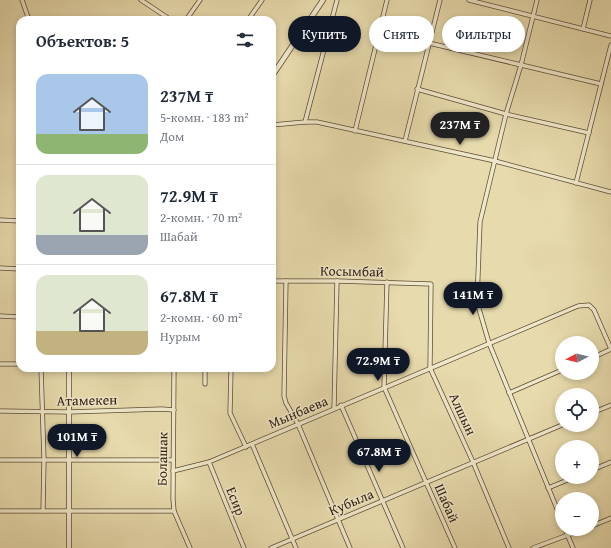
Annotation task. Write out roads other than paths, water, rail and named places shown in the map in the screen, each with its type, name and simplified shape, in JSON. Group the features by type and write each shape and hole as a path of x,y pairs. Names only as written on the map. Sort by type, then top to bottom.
{"street":[{"path":"22,0 28,16"},
{"path":"141,0 165,16"},
{"path":"189,16 200,0"},
{"path":"251,16 262,0"},
{"path":"276,70 323,0"},
{"path":"305,122 337,0"},
{"path":"355,131 387,0"},
{"path":"434,23 440,0"},
{"path":"469,0 611,36"},
{"path":"489,5 490,0"},
{"path":"537,0 521,65 506,114 480,222 477,302 489,343 555,504"},
{"path":"583,29 590,0"},
{"path":"434,44 601,84"},
{"path":"576,183 611,45"},
{"path":"405,141 427,52"},
{"path":"417,89 506,114 589,133"},
{"path":"276,125 317,122 495,161 611,192"},
{"path":"0,220 16,221"},
{"path":"0,268 16,269"},
{"path":"334,408 337,280"},
{"name":"Косымбай","path":"276,281 337,280 431,284"},
{"path":"286,281 284,396 288,410 298,424 350,548"},
{"name":"Шабай","path":"387,282 384,387 455,548"},
{"name":"Алшын","path":"431,284 430,368 473,462 509,548"},
{"name":"Мынбаева","path":"173,471 209,462 384,387 586,304 594,310 611,349"},
{"path":"0,316 16,317"},
{"path":"599,355 611,349"},
{"path":"0,364 16,364"},
{"path":"41,372 44,460 43,511"},
{"path":"69,372 69,548"},
{"name":"Болашак","path":"174,372 174,511 190,548"},
{"path":"204,372 205,384"},
{"path":"231,372 230,413 246,447"},
{"path":"509,393 555,373"},
{"path":"599,410 611,405"},
{"path":"341,406 403,548"},
{"name":"Атамекен","path":"0,411 69,412 174,410"},
{"name":"Кубыла","path":"271,548 555,428"},
{"path":"252,444 296,548"},
{"path":"0,460 173,460"},
{"name":"Есир","path":"209,462 244,548"},
{"path":"599,467 611,462"},
{"path":"548,488 558,484"},
{"path":"0,511 174,511"},
{"path":"599,523 611,518"},
{"path":"533,548 568,536 573,548"}]}
